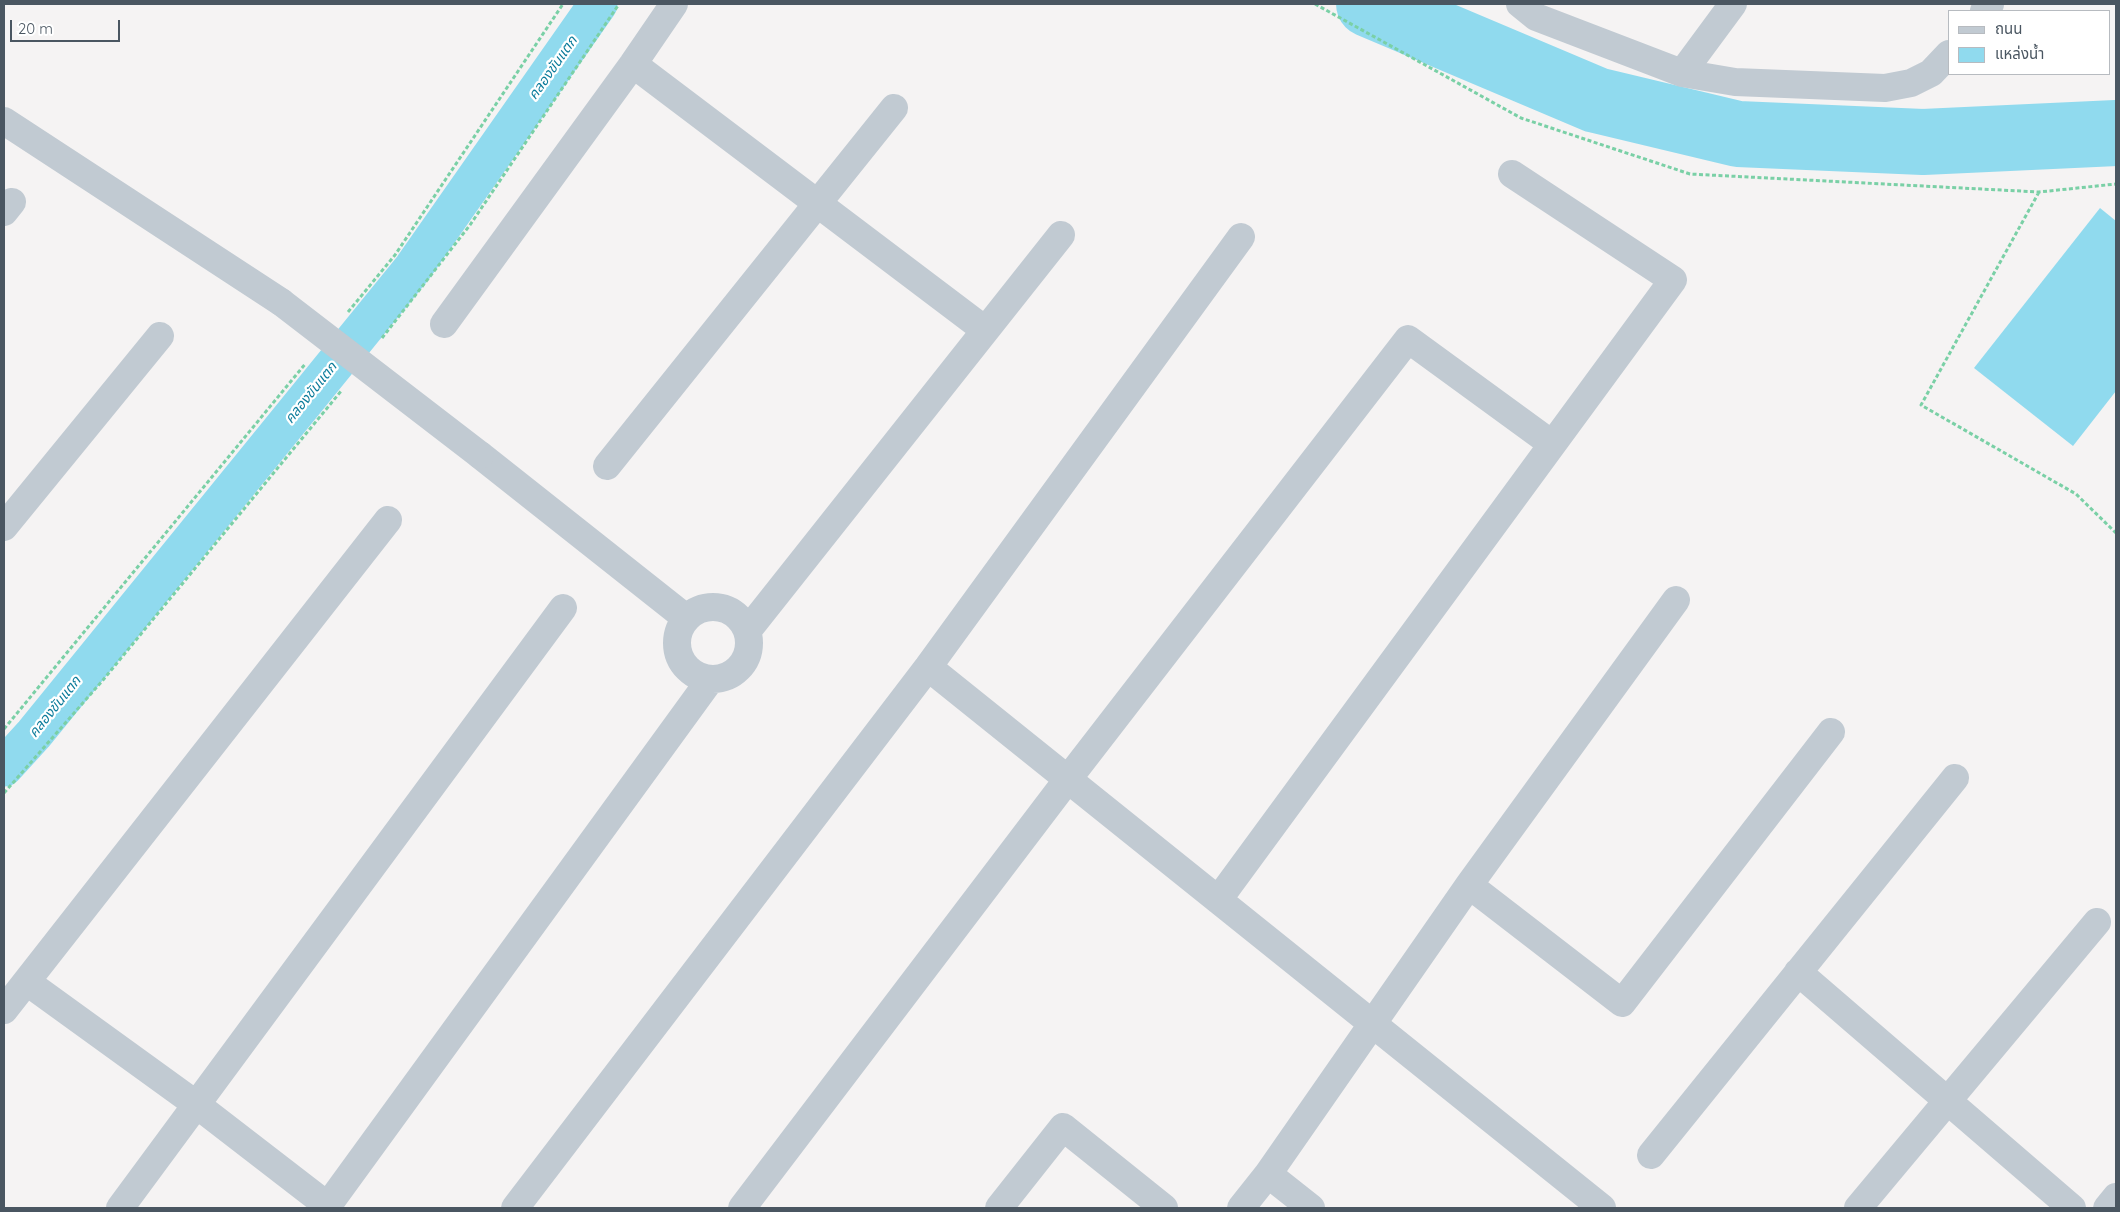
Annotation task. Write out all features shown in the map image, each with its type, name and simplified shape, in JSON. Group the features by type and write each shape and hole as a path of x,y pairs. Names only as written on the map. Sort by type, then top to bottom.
{"street":[{"path":"444,324 633,64 674,4"},
{"path":"1520,4 1536,17 1682,73 1735,82 1885,88 1911,83 1931,73 1948,55"},
{"path":"1682,73 1733,4"},
{"path":"633,64 985,330"},
{"path":"607,466 894,108"},
{"path":"4,121 281,302 480,455 686,618"},
{"path":"1218,900 1673,280 1512,174"},
{"path":"748,630 1061,235"},
{"path":"515,1208 928,667 1241,237"},
{"path":"8,512 160,336"},
{"path":"742,1208 1068,779 1408,339 1552,444"},
{"path":"4,1010 388,520"},
{"path":"1241,1208 1268,1174 1469,884 1676,600"},
{"path":"708,606 720,606 732,611 741,619 748,630 750,642 748,655 742,666 733,674 710,680 699,677 689,671 677,651 679,628 686,618 708,606"},
{"path":"120,1208 564,608"},
{"path":"928,667 1602,1208"},
{"path":"27,982 197,1105 327,1207 710,680"},
{"path":"1469,884 1622,1003 1831,732"},
{"path":"1651,1154 1955,778"},
{"path":"1858,1208 2098,922"},
{"path":"1798,972 2072,1208"},
{"path":"999,1208 1063,1127 1164,1208"},
{"path":"1268,1174 1311,1208"},
{"path":"2107,1208 2116,1197"}],"path":[{"path":"344,316 395,254 563,4"},
{"path":"379,342 470,225 619,4"},
{"path":"1315,4 1521,118 1690,174 2039,192 2116,184"},
{"path":"2039,192 1921,405 2076,494 2116,533"},
{"path":"4,729 306,362"},
{"path":"4,793 103,680 343,388"}],"water":[{"path":"2100,208 2116,221 2116,391 2073,446 1974,368"}],"waterway":[{"name":"คลองขันแตก","path":"4,767 34,734 413,268 598,4"},
{"path":"1369,4 1596,100 1738,134 1923,142 2116,133"}]}
